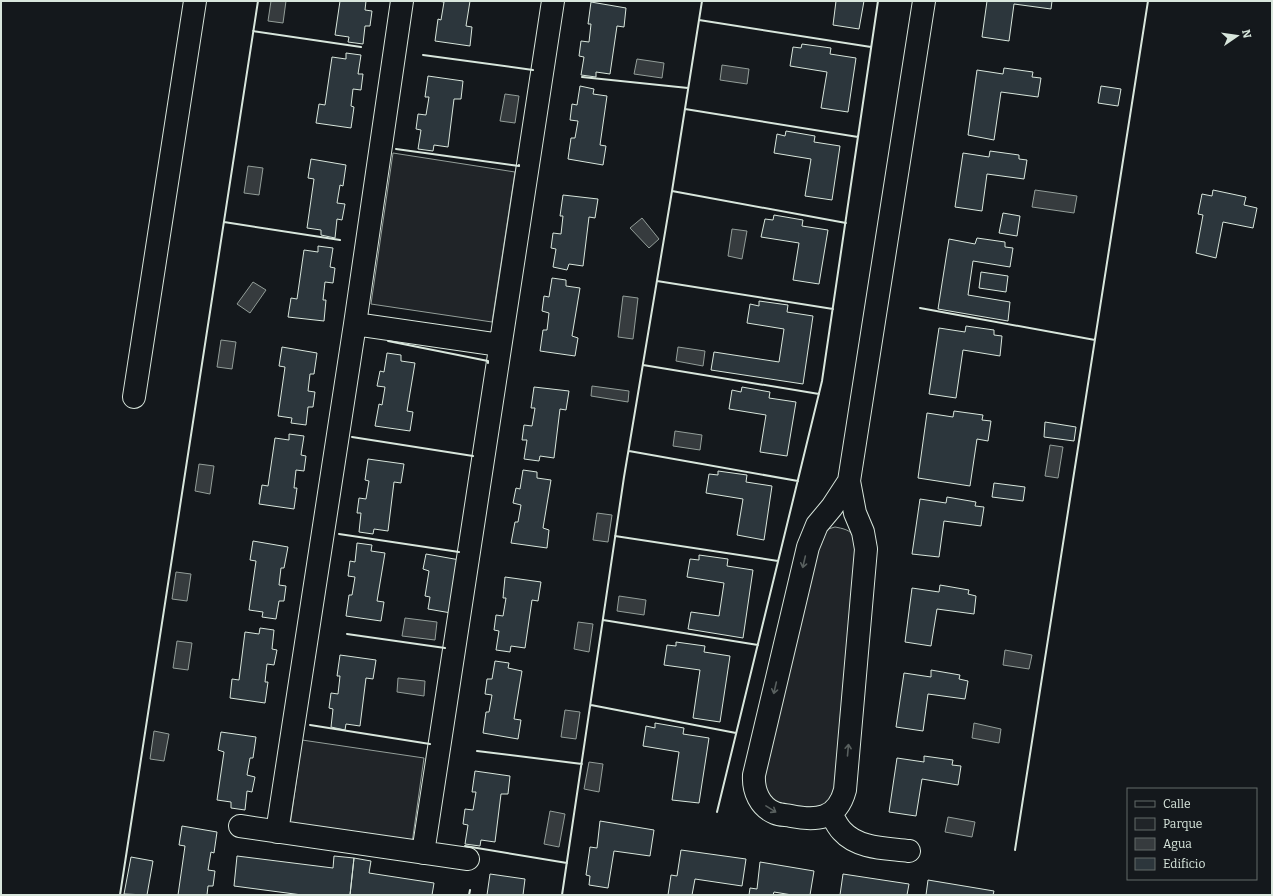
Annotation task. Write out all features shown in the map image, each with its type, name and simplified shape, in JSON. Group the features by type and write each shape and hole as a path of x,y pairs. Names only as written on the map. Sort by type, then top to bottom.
{"street":[{"path":"134,397 195,1"},
{"path":"277,832 355,324 402,1"},
{"path":"422,852 553,1"},
{"path":"849,482 836,502 817,525 808,547 754,775 757,795 760,801 768,808 775,813 806,819 822,817 831,813 840,802 844,790 866,560 866,542 855,513 849,482 924,1"},
{"path":"355,324 500,345"},
{"path":"817,525 832,521 841,521 856,526 863,532"},
{"path":"831,813 841,830 848,838 856,842 866,845 909,850"},
{"path":"240,826 468,859"}],"green space":[{"path":"393,153 515,172 492,322 371,304"},
{"path":"835,527 845,529 851,533 855,538 858,547 835,785 830,798 822,806 809,807 776,802 767,794 765,787 765,770 819,542 828,529"},
{"path":"302,740 424,758 412,843 290,826"}],"water":[{"path":"271,1 286,1 283,23 268,21"},
{"path":"637,59 664,63 662,78 634,74"},
{"path":"722,65 749,69 747,84 720,80"},
{"path":"505,94 519,96 515,123 500,121"},
{"path":"248,166 263,168 259,195 244,193"},
{"path":"1035,190 1077,196 1074,213 1032,207"},
{"path":"642,218 659,239 649,248 630,228"},
{"path":"732,229 747,231 742,259 728,256"},
{"path":"253,282 266,290 250,313 237,304"},
{"path":"623,296 638,298 633,339 618,337"},
{"path":"221,340 236,342 232,369 217,367"},
{"path":"678,347 705,351 703,366 676,361"},
{"path":"592,386 629,391 628,402 591,396"},
{"path":"675,431 702,435 700,450 673,446"},
{"path":"1050,445 1063,447 1058,478 1045,476"},
{"path":"199,464 214,466 210,494 195,491"},
{"path":"597,513 612,515 608,542 593,540"},
{"path":"176,572 191,574 187,601 172,599"},
{"path":"619,596 646,600 644,615 617,611"},
{"path":"405,618 437,622 435,640 402,636"},
{"path":"578,622 593,624 589,652 574,649"},
{"path":"177,641 192,643 188,670 173,668"},
{"path":"1005,650 1032,655 1029,669 1003,665"},
{"path":"398,678 425,681 424,696 397,692"},
{"path":"565,710 580,712 576,739 561,737"},
{"path":"974,723 1001,729 999,743 972,738"},
{"path":"154,731 169,734 164,761 150,759"},
{"path":"589,762 603,764 599,792 584,789"},
{"path":"550,811 565,814 559,847 544,844"},
{"path":"948,817 975,822 972,837 945,832"}],"building":[{"path":"340,1 366,1 365,10 372,11 370,26 365,26 363,44 348,42 349,37 335,35"},
{"path":"438,1 470,1 466,26 472,27 470,46 435,41 438,19 441,20 444,2"},
{"path":"836,1 864,1 859,29 833,25"},
{"path":"987,1 1052,1 1051,9 1014,4 1009,41 982,37"},
{"path":"591,2 626,8 624,27 617,26 610,74 596,72 596,77 581,75 584,57 579,56 581,41 589,42 591,24 588,24"},
{"path":"802,44 831,48 830,54 856,58 848,112 821,108 827,72 790,66 793,47 801,48"},
{"path":"346,53 361,55 358,74 363,74 361,90 353,89 351,106 354,107 351,128 316,123 319,104 325,105 332,57 346,59"},
{"path":"1004,68 1033,72 1032,77 1041,78 1038,97 1001,92 994,140 968,135 977,70 1003,74"},
{"path":"428,76 463,81 461,99 454,99 448,147 434,145 433,151 418,149 421,130 416,129 418,114 426,115 429,97 425,97"},
{"path":"580,86 594,89 593,94 607,96 600,145 606,146 603,165 568,159 571,138 575,138 578,121 570,120 572,104 577,105"},
{"path":"1101,86 1121,89 1118,106 1098,103"},
{"path":"786,131 815,136 814,142 840,146 832,200 805,196 811,159 774,153 777,134 785,136"},
{"path":"990,151 1019,155 1019,159 1027,160 1024,179 987,174 982,211 955,207 963,153 989,157"},
{"path":"311,159 346,165 343,186 340,185 337,203 345,204 342,220 337,219 335,238 321,235 321,230 307,228 314,179 308,178"},
{"path":"1213,190 1246,197 1244,205 1257,208 1253,228 1223,222 1216,258 1196,253 1203,215 1198,214 1202,194 1212,196"},
{"path":"563,195 598,199 595,218 589,217 583,266 569,264 567,270 553,267 556,249 551,248 553,233 561,234 563,216 560,216"},
{"path":"1003,213 1020,216 1017,236 999,233"},
{"path":"774,215 803,220 802,226 828,230 819,284 793,280 799,243 761,237 765,219 773,220"},
{"path":"977,238 1005,242 1005,247 1013,248 1010,267 973,261 968,295 1010,302 1008,321 938,309 949,239 975,244"},
{"path":"318,246 333,248 330,267 335,268 333,283 325,282 323,300 326,300 324,321 288,317 291,298 297,299 304,250 318,252"},
{"path":"981,272 1008,276 1006,292 979,288"},
{"path":"552,278 566,280 566,286 580,288 572,336 578,338 575,356 540,351 543,330 547,330 549,313 542,311 544,296 549,297"},
{"path":"759,301 788,305 787,312 813,316 803,384 711,370 714,352 779,362 784,329 747,323 750,304 759,306"},
{"path":"966,326 994,330 994,335 1002,336 1000,356 963,350 956,398 929,394 939,328 965,332"},
{"path":"282,347 317,353 314,374 310,374 308,391 315,392 313,407 308,407 306,425 291,423 292,418 278,416 285,367 279,366"},
{"path":"387,353 401,355 401,361 415,363 407,411 413,412 410,431 375,426 379,404 382,405 385,387 377,386 380,371 384,372"},
{"path":"534,387 569,391 566,410 560,409 554,458 540,456 539,461 524,459 527,440 522,440 524,425 532,426 535,408 531,408"},
{"path":"742,387 770,392 769,398 796,402 787,456 760,452 766,415 729,409 732,390 741,392"},
{"path":"954,411 983,415 982,420 991,421 988,441 977,439 970,486 918,478 927,413 953,417"},
{"path":"1045,422 1076,427 1074,441 1044,437"},
{"path":"289,434 304,436 301,455 306,456 304,471 296,470 294,488 297,488 294,509 259,504 262,485 268,486 275,438 289,440"},
{"path":"368,459 404,464 401,483 394,482 388,531 374,529 373,534 359,532 361,513 357,513 359,498 366,499 369,481 365,480"},
{"path":"523,470 537,472 537,478 551,480 543,528 549,530 547,548 511,543 515,522 518,522 521,505 513,503 516,488 520,489"},
{"path":"718,471 747,475 746,482 772,486 764,540 737,535 743,499 706,493 709,474 718,475"},
{"path":"994,483 1025,487 1023,501 992,497"},
{"path":"947,497 976,502 975,506 984,507 981,526 944,521 939,557 912,554 920,499 946,503"},
{"path":"253,541 288,547 284,568 281,568 279,585 286,586 284,601 279,601 276,619 262,617 263,612 249,610 256,561 250,560"},
{"path":"357,543 372,545 371,551 385,553 377,601 384,602 381,621 346,616 349,595 352,595 355,577 348,576 350,561 355,562"},
{"path":"426,554 460,560 451,613 428,609 430,597 425,596 429,571 423,569"},
{"path":"699,555 728,559 727,566 753,570 743,638 688,629 691,612 719,616 724,583 687,577 690,559 699,560"},
{"path":"505,577 541,582 538,601 532,600 525,648 511,646 510,652 496,650 499,631 494,630 496,615 503,616 506,598 503,598"},
{"path":"940,585 969,590 968,594 976,596 974,614 937,609 931,646 905,642 912,588 939,592"},
{"path":"260,628 274,630 272,649 277,650 274,665 267,664 265,682 268,682 265,703 230,698 232,679 239,680 245,632 259,634"},
{"path":"676,642 705,646 704,652 730,656 720,722 693,718 700,670 664,665 667,645 676,646"},
{"path":"340,655 376,660 373,679 366,678 360,726 346,724 345,730 331,727 333,709 329,708 331,693 338,694 340,676 337,676"},
{"path":"495,661 509,663 508,668 522,671 514,719 521,720 518,739 483,733 486,712 489,712 492,695 485,694 487,679 492,679"},
{"path":"931,670 960,675 959,679 968,681 965,699 928,694 923,731 896,727 904,673 931,677"},
{"path":"655,723 684,728 683,734 709,738 699,803 672,800 679,752 643,746 646,726 655,728"},
{"path":"221,732 256,737 253,758 250,758 247,775 255,777 252,792 247,791 245,810 231,808 231,802 217,800 224,752 218,750"},
{"path":"924,756 953,760 952,765 961,766 958,785 922,779 916,816 889,812 897,758 924,762"},
{"path":"475,771 510,776 508,794 501,794 495,842 481,840 480,846 465,844 468,825 463,824 465,809 473,810 476,792 472,792"},
{"path":"600,821 654,830 650,856 614,851 608,888 589,885 590,876 586,875 590,847 597,848"},
{"path":"182,826 217,832 214,853 211,852 208,870 215,871 213,886 208,886 207,895 178,895 185,846 179,845"},
{"path":"681,850 746,859 742,886 695,879 692,895 668,895 671,875 677,876"},
{"path":"237,856 333,868 334,856 354,858 350,895 302,895 234,886"},
{"path":"131,857 153,861 147,895 124,894"},
{"path":"354,858 371,861 369,873 434,883 432,895 350,895"},
{"path":"760,862 814,871 810,895 792,895 774,892 773,895 749,895 750,888 757,889"},
{"path":"490,874 525,879 523,895 487,895"},
{"path":"843,874 909,884 907,895 840,895"},
{"path":"928,880 994,891 993,895 926,895"}],"wall":[{"path":"120,895 258,1"},
{"path":"562,895 624,477 702,1"},
{"path":"717,812 822,381 878,1"},
{"path":"1015,850 1148,1"},
{"path":"699,20 871,47"},
{"path":"253,31 361,47"},
{"path":"423,55 533,70"},
{"path":"582,77 688,88"},
{"path":"685,109 858,137"},
{"path":"396,149 519,165"},
{"path":"672,191 846,223"},
{"path":"224,222 340,240"},
{"path":"657,281 833,309"},
{"path":"920,308 1095,340"},
{"path":"388,341 488,361 488,363"},
{"path":"643,365 819,394"},
{"path":"352,437 473,456"},
{"path":"629,451 798,481"},
{"path":"339,534 459,552"},
{"path":"615,536 778,561"},
{"path":"603,620 758,645"},
{"path":"347,634 445,648"},
{"path":"591,705 736,733"},
{"path":"310,725 430,744"},
{"path":"477,751 582,764"},
{"path":"465,846 567,863"},
{"path":"469,895 470,890"}]}
